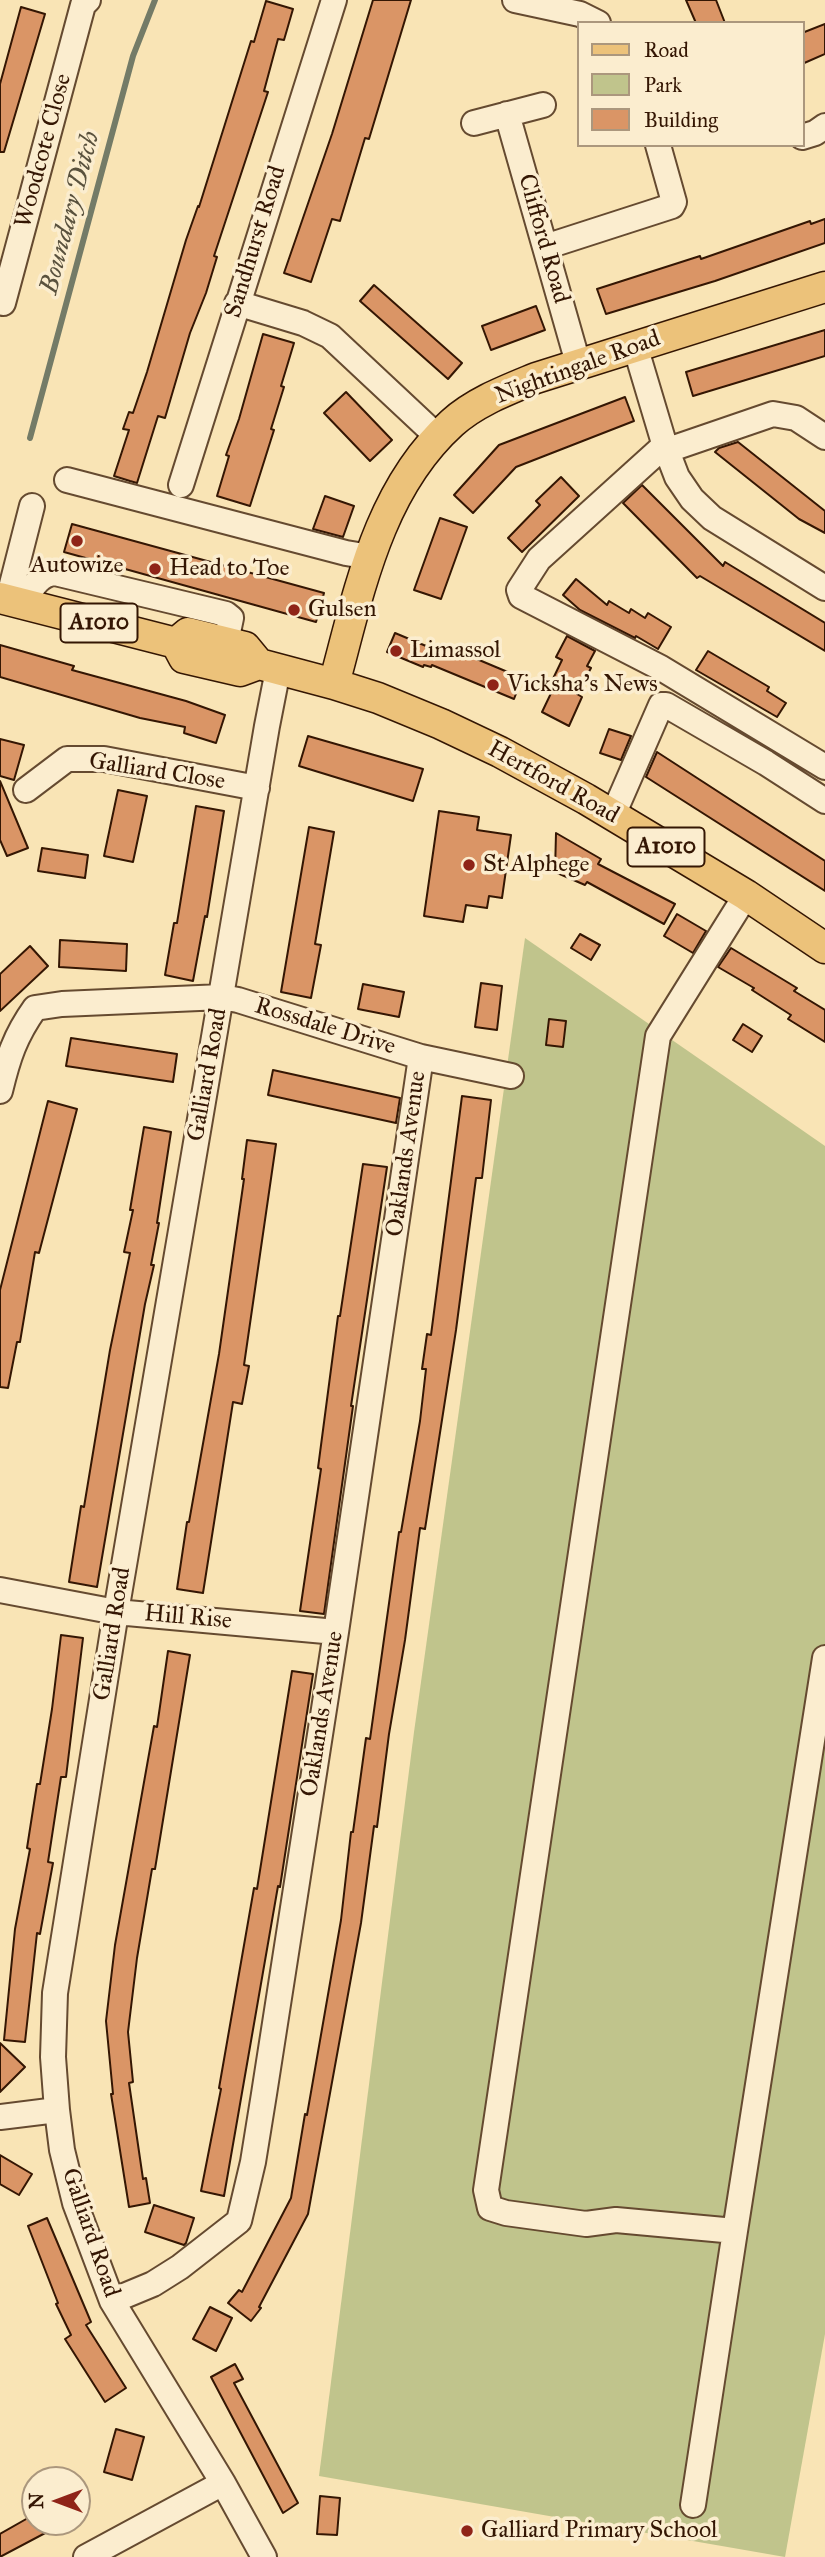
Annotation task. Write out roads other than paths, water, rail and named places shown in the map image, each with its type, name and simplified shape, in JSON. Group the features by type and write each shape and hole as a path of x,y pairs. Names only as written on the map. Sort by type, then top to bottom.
{"main road":[{"name":"Nightingale Road","path":"334,684 351,618 384,520 399,488 417,462 451,424 498,394 578,363 825,287"},
{"name":"Hertford Road","path":"10,601 176,643 184,657 240,671 269,667 334,684 395,705 500,752 613,815 746,895 825,947"},
{"name":"Hertford Road","path":"176,643 188,633 226,642 245,647 269,667"}],"street":[{"name":"Woodcote Close","path":"2,303 83,5 88,0"},
{"name":"Sandhurst Road","path":"181,485 334,0"},
{"path":"515,0 580,14 594,21"},
{"path":"474,123 543,105"},
{"name":"Clifford Road","path":"507,114 578,363"},
{"path":"804,136 825,126"},
{"path":"545,247 672,206 674,202 659,147"},
{"path":"237,303 303,323 330,336 439,438"},
{"path":"635,346 677,477 692,499 712,518 825,588"},
{"path":"825,437 796,418 773,414 667,447 539,559 519,590 521,596 661,668 825,767"},
{"path":"67,480 370,557"},
{"path":"10,601 32,506"},
{"path":"10,601 46,573 55,573 226,614 230,618 226,642"},
{"name":"Galliard Road","path":"264,2557 223,2483 112,2301 75,2203 62,2150 53,2057 55,1993 116,1612 257,788 269,667"},
{"path":"613,815 661,705 666,705 755,756 825,801"},
{"name":"Galliard Close","path":"26,790 67,759 104,759 257,788"},
{"path":"735,2231 617,2220 586,2224 506,2213 490,2208 486,2190 658,1036 746,895"},
{"name":"Rossdale Drive","path":"0,1091 9,1053 20,1029 35,1009 62,1004 222,998 238,1000 421,1057 511,1076"},
{"name":"Oaklands Avenue","path":"112,2301 153,2284 180,2267 239,2221 255,2148 336,1632 421,1057"},
{"name":"Hill Rise","path":"0,1590 116,1612 336,1632"},
{"path":"693,2505 825,1658"},
{"path":"0,2117 57,2110"},
{"path":"86,2557 223,2483"}],"waterway":[{"name":"Boundary Ditch","path":"30,438 133,56 155,0"}],"place":[{"name":"Autowize","path":"77,541"},
{"name":"Head to Toe","path":"155,569"},
{"name":"Gulsen","path":"294,610"},
{"name":"Limassol","path":"396,651"},
{"name":"Vicksha's News","path":"493,685"},
{"name":"St Alphege","path":"469,865"},
{"name":"Galliard Primary School","path":"467,2531"}]}
